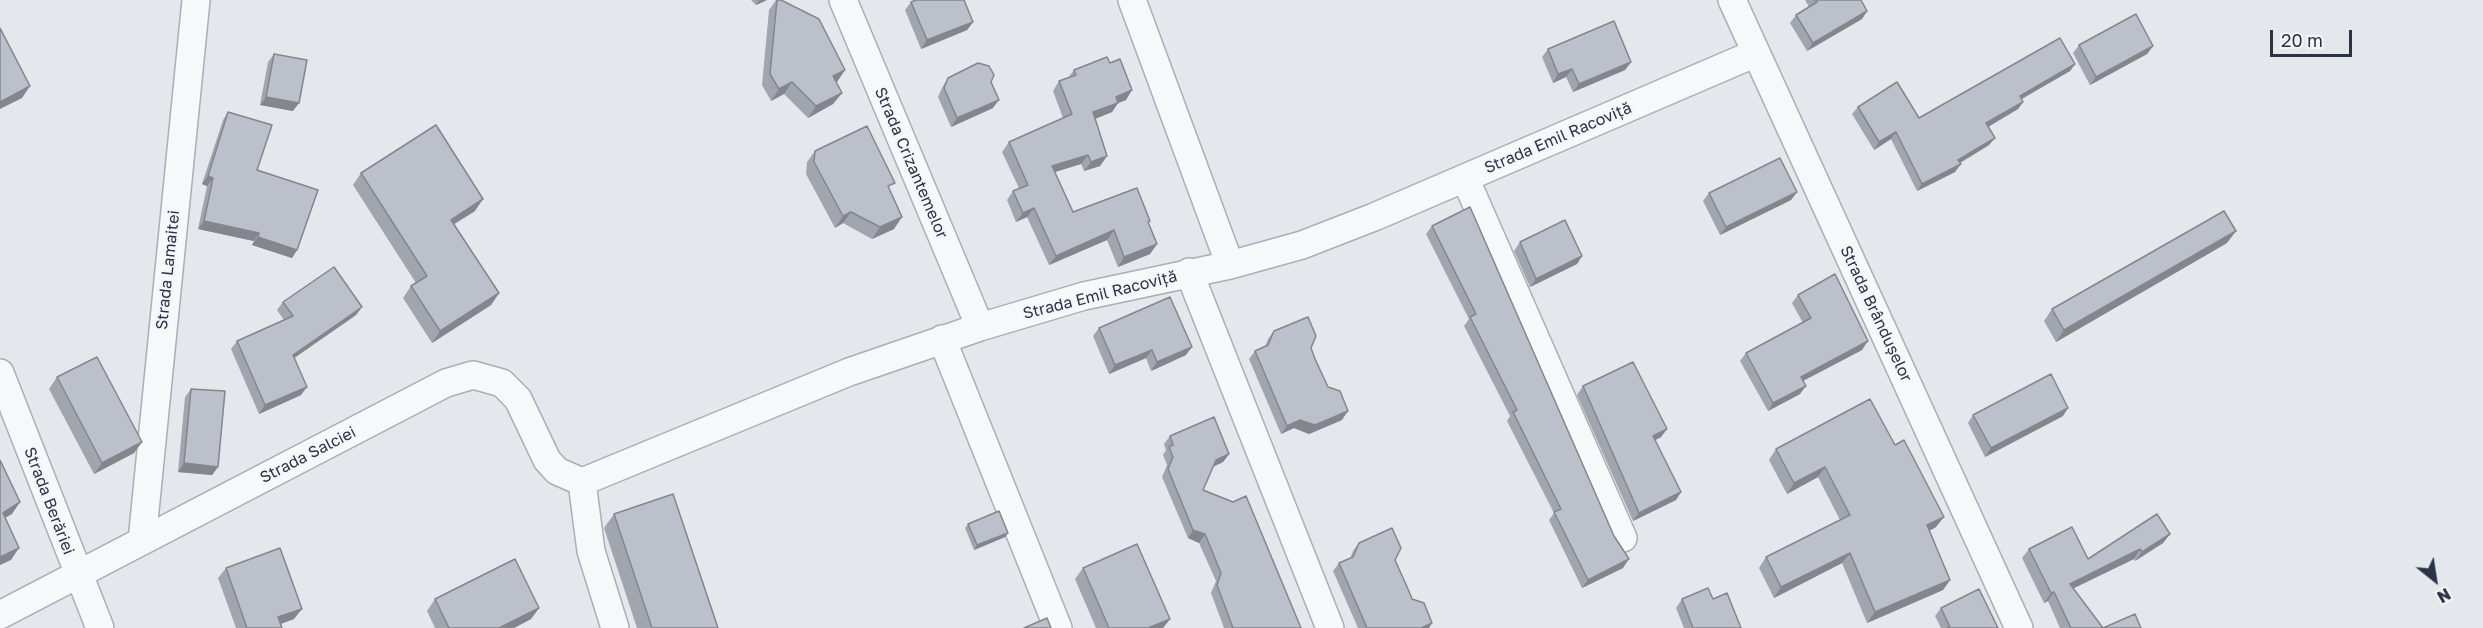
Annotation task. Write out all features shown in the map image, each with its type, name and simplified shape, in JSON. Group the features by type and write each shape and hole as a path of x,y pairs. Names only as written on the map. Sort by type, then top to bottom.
{"street":[{"name":"Strada Lamaitei","path":"142,541 196,0"},
{"name":"Strada Crizantemelor","path":"843,0 980,327"},
{"path":"1132,0 1230,265"},
{"name":"Strada Brândușelor","path":"1732,0 2019,628"},
{"name":"Strada Emil Racoviță","path":"582,482 849,372 942,339 1084,296 1230,265 1313,241 1756,53"},
{"path":"1465,178 1623,538"},
{"path":"1189,272 1330,628"},
{"path":"942,339 1058,628"},
{"name":"Strada Berăriei","path":"0,373 100,628"},
{"name":"Strada Salciei","path":"0,615 446,383 474,375 502,383 518,399 548,460 558,471 582,482"},
{"path":"582,482 591,551 615,628"}],"building":[{"path":"777,0 819,19 845,70 833,76 842,93 816,106 792,82 779,89 770,74"},
{"path":"916,0 964,0 973,22 927,40 911,2"},
{"path":"1815,0 1861,0 1867,11 1813,43 1796,15 1817,2"},
{"path":"2136,14 2153,46 2096,77 2079,45"},
{"path":"1614,21 1631,62 1579,84 1572,69 1558,74 1548,49"},
{"path":"0,28 30,86 0,102"},
{"path":"2060,38 2075,64 2020,96 2023,102 1986,123 1995,138 1958,160 1961,164 1922,184 1896,132 1879,142 1858,107 1897,82 1919,118"},
{"path":"274,54 307,60 299,103 266,97"},
{"path":"1107,57 1110,63 1120,59 1132,90 1116,97 1118,103 1093,112 1107,156 1091,162 1088,155 1052,166 1073,212 1137,188 1157,244 1124,257 1114,230 1056,256 1034,208 1023,213 1013,191 1028,185 1009,142 1072,114 1059,81 1076,75 1074,70"},
{"path":"978,63 989,66 994,75 991,82 999,100 957,118 944,88 948,78"},
{"path":"228,112 272,125 257,170 318,190 297,250 258,237 259,233 204,221 213,178 208,176"},
{"path":"436,125 483,199 451,220 499,293 440,331 411,286 427,276 361,173"},
{"path":"867,126 895,183 888,186 902,217 880,227 851,212 843,216 814,162 815,151"},
{"path":"1780,158 1797,192 1726,227 1709,193"},
{"path":"1470,207 1614,536 1629,559 1588,580 1554,512 1561,509 1513,412 1517,410 1470,317 1476,314 1432,226"},
{"path":"2224,211 2236,231 2064,330 2052,309"},
{"path":"1565,220 1582,256 1536,279 1520,242"},
{"path":"334,267 362,307 293,355 307,387 265,405 237,341 293,316 283,302"},
{"path":"1835,274 1868,341 1801,377 1806,386 1773,403 1746,353 1811,318 1798,295"},
{"path":"1170,297 1192,347 1157,362 1152,350 1115,365 1099,328"},
{"path":"1308,317 1316,336 1311,348 1315,359 1328,387 1340,391 1348,411 1315,425 1300,420 1287,426 1255,351 1268,345 1274,331"},
{"path":"97,357 142,442 102,463 57,377"},
{"path":"1633,362 1667,429 1653,436 1681,492 1639,513 1583,386"},
{"path":"2051,374 2068,408 1991,448 1973,415"},
{"path":"191,389 225,391 218,467 184,463"},
{"path":"1870,399 1895,445 1904,440 1944,517 1927,525 1950,580 1875,612 1850,553 1781,587 1766,557 1850,515 1825,467 1794,483 1776,449"},
{"path":"1214,417 1229,454 1216,460 1203,490 1233,502 1246,496 1301,628 1233,628 1217,585 1221,573 1205,534 1193,530 1168,469 1173,457 1169,447 1173,445 1170,436"},
{"path":"0,460 20,502 3,513 19,548 0,557"},
{"path":"673,494 718,628 652,628 614,514"},
{"path":"999,511 1008,533 977,545 968,524"},
{"path":"2157,514 2170,534 2142,552 2140,549 2070,584 2103,628 2071,628 2054,592 2051,593 2029,549 2072,527 2088,559"},
{"path":"1392,528 1401,548 1395,560 1412,599 1424,603 1432,623 1421,628 1367,628 1339,563 1353,557 1359,543"},
{"path":"1137,544 1170,619 1148,628 1109,628 1083,568"},
{"path":"280,548 302,609 278,617 282,628 247,628 226,568"},
{"path":"515,559 539,608 499,628 449,628 435,599"},
{"path":"1708,588 1713,599 1727,593 1741,628 1693,628 1682,599"},
{"path":"1979,589 1998,628 1947,628 1950,627 1941,608"},
{"path":"2135,614 2141,628 2103,628"},
{"path":"1047,618 1051,628 1024,628"}]}
